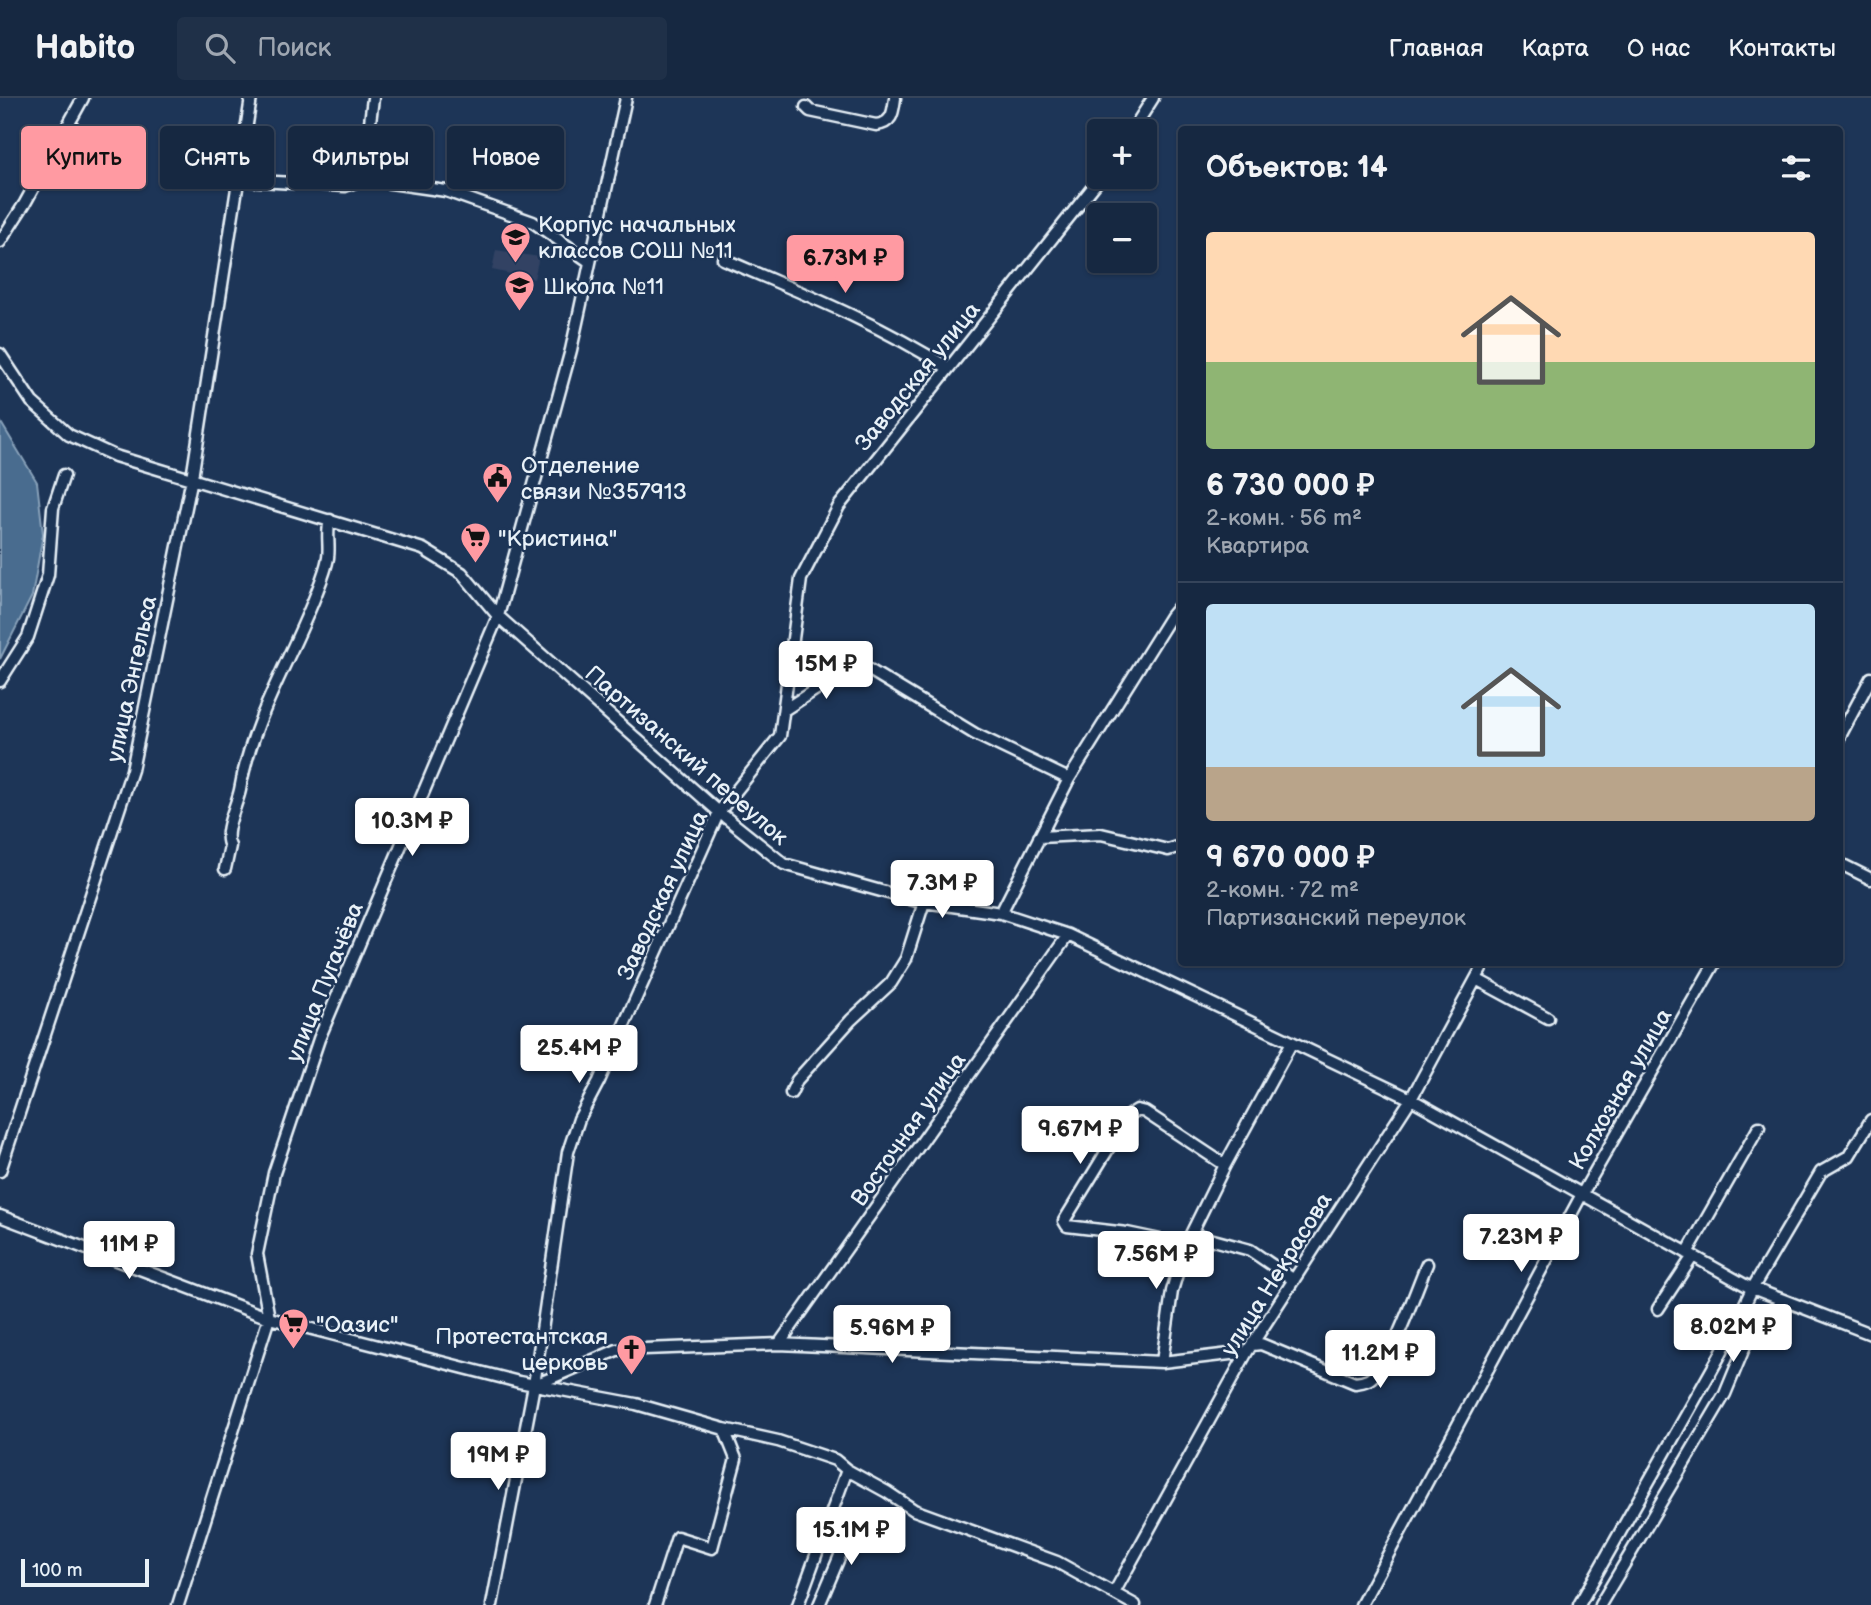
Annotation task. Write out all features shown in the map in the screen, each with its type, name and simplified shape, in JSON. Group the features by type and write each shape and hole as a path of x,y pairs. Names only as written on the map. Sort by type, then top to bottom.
{"street":[{"path":"0,242 25,203 82,98"},
{"name":"улица Энгельса","path":"247,126 251,98"},
{"path":"370,126 373,98"},
{"name":"улица Пугачёва","path":"178,1605 269,1318 257,1254 274,1173 319,1038 498,616 571,350 600,203 626,98"},
{"path":"806,107 810,111 876,125 886,124 892,118 895,98"},
{"path":"1140,119 1153,98"},
{"name":"улица Энгельса","path":"0,1171 132,770 192,478 239,189"},
{"path":"432,189 446,191 533,222 590,261"},
{"name":"Заводская улица","path":"492,1605 534,1385 568,1152 579,1119 719,813 780,736 801,579 839,506 1091,189"},
{"path":"723,259 835,307 916,348 948,368"},
{"name":"Партизанский переулок","path":"0,354 32,402 69,435 116,456 423,550 462,573 498,616 719,813 784,864 924,902 1001,913 1068,935 1411,1099 1752,1289 1871,1334"},
{"path":"0,681 28,637 48,575 54,509 64,475"},
{"path":"225,869 230,846 226,841 227,833 239,796 242,776 270,697 328,559 327,529 330,520"},
{"path":"1001,913 1069,779 1178,608"},
{"path":"791,658 842,659 858,663 975,734 1069,779"},
{"path":"784,710 818,688 834,660"},
{"path":"1843,730 1871,678"},
{"path":"1039,837 1101,834 1168,850 1178,847"},
{"path":"1843,865 1871,879"},
{"path":"791,1093 797,1080 850,1020 891,983 906,959 924,902"},
{"name":"Восточная улица","path":"779,1344 1068,935"},
{"name":"улица Некрасова","path":"1114,1593 1250,1348 1411,1099 1483,966"},
{"name":"Колхозная улица","path":"1361,1605 1582,1194 1713,966"},
{"path":"1476,979 1548,1018"},
{"path":"1162,1362 1172,1291 1184,1245 1292,1042"},
{"path":"1184,1245 1127,1233 1068,1226 1064,1221 1129,1115 1137,1110 1145,1112 1225,1165"},
{"path":"1579,1605 1719,1357 1752,1289 1821,1172 1849,1156 1871,1120"},
{"path":"1658,1309 1759,1127"},
{"path":"0,1216 269,1318 534,1385 636,1404 723,1429 789,1444 835,1460 914,1510 1057,1562 1135,1605"},
{"path":"1191,1234 1250,1250 1294,1280"},
{"path":"534,1385 617,1350 779,1344 1162,1362 1261,1344 1355,1382 1363,1382 1371,1378 1385,1362 1427,1264"},
{"path":"1600,1605 1725,1394 1749,1336 1782,1301"},
{"path":"655,1605 677,1537 712,1548 736,1459 723,1429"},
{"path":"798,1605 847,1470"},
{"path":"819,1605 856,1518"},
{"path":"803,1592 813,1605"}],"shaded area":[{"name":"Корпус начальных классов СОШ №11","path":"496,250 539,257 534,279 492,270"},
{"path":"0,421 37,482 43,534 32,596 0,659"}],"place":[{"name":"Корпус начальных классов СОШ №11","path":"515,264"},
{"name":"Школа №11","path":"520,313"},
{"name":"Отделение связи №357913","path":"498,505"},
{"name":"\"Кристина\"","path":"475,565"},
{"name":"\"Оазис\"","path":"293,1351"},
{"name":"Протестантская церковь","path":"631,1376"}]}
